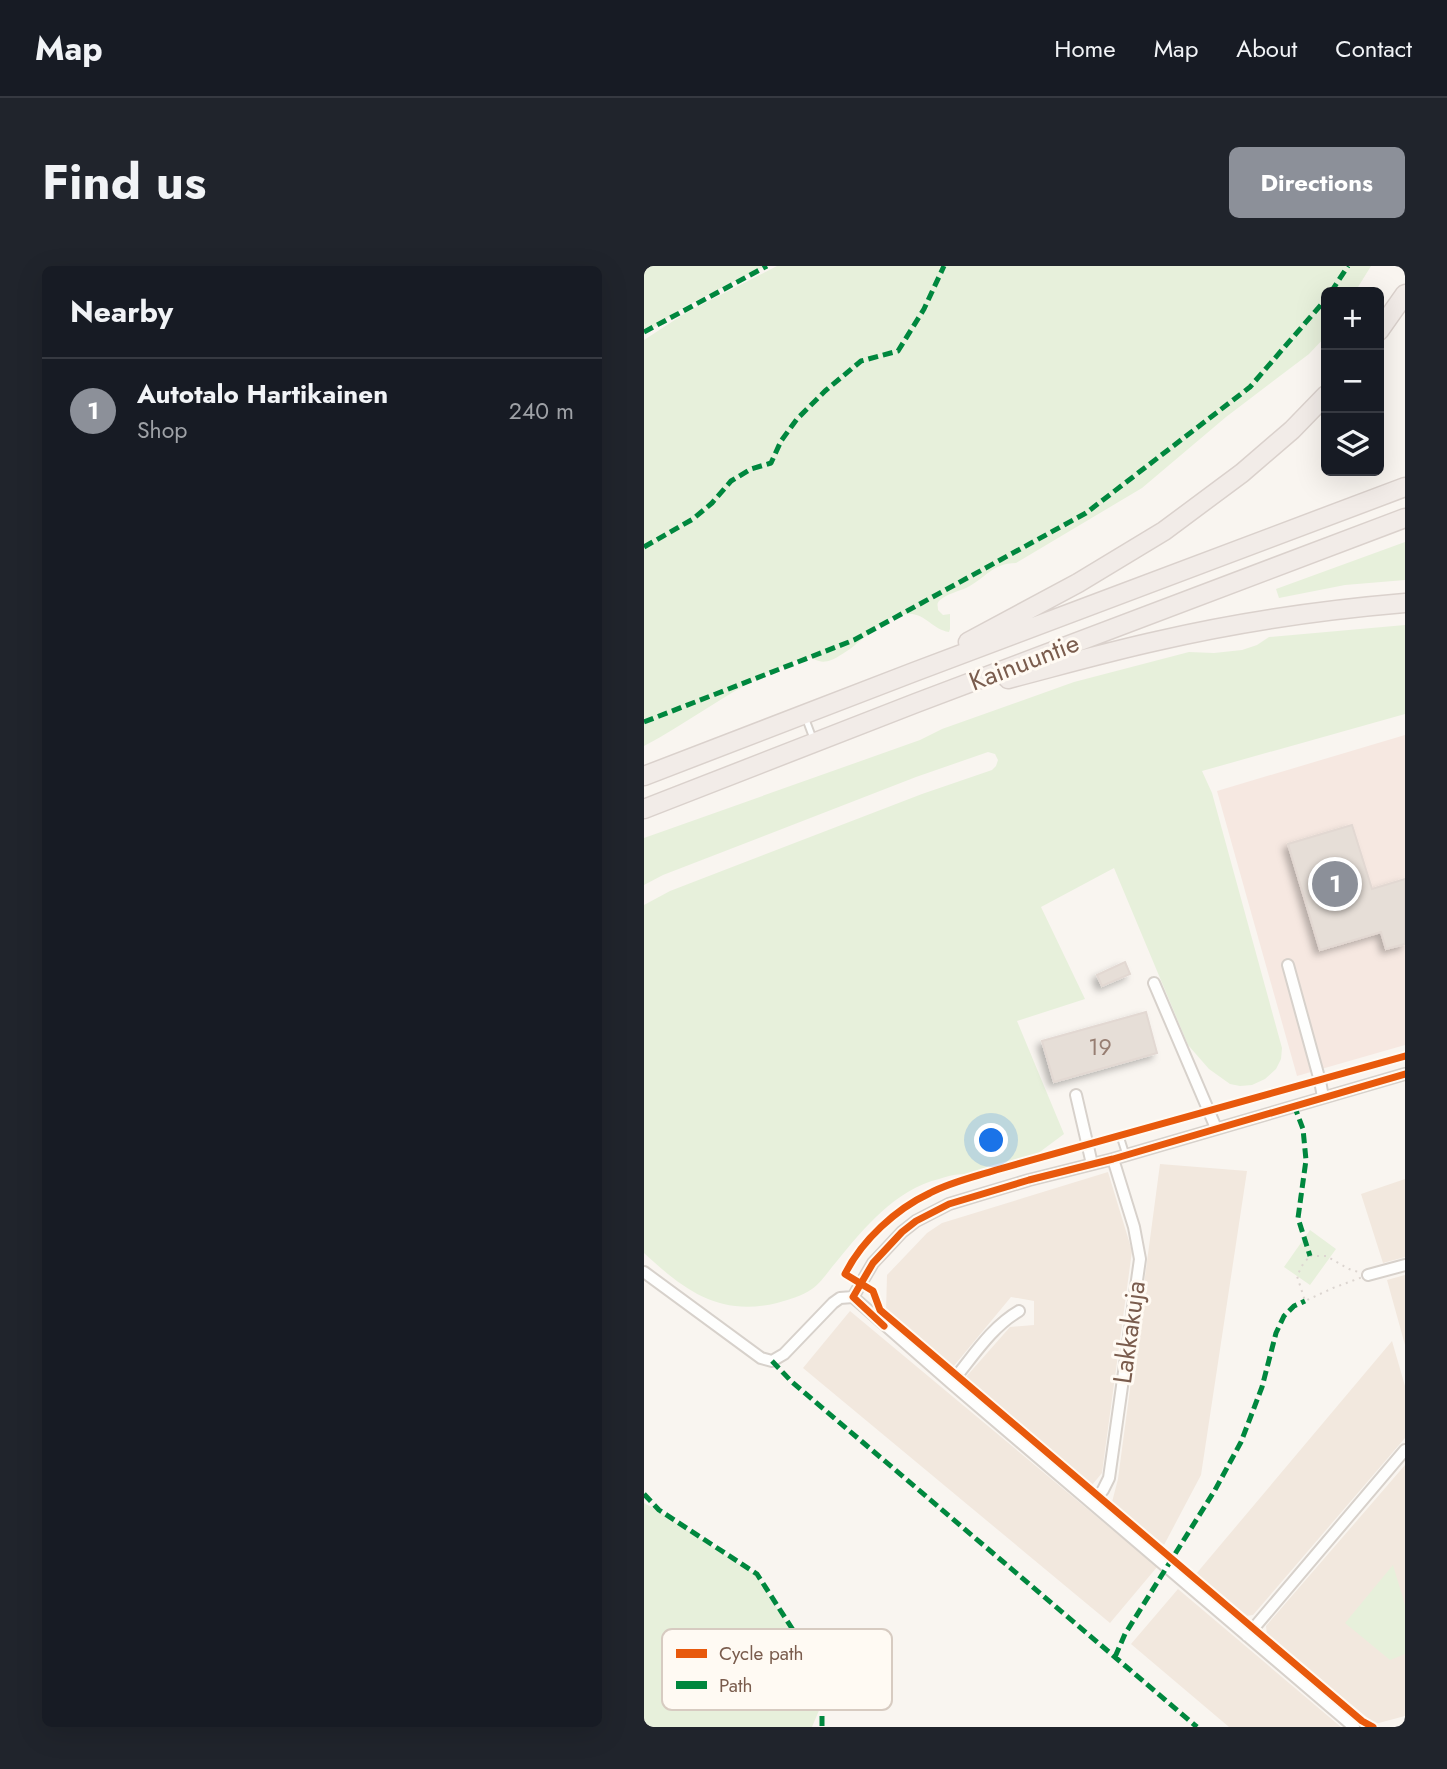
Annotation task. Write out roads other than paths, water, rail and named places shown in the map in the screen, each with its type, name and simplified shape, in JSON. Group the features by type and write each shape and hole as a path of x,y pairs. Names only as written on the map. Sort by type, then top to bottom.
{"highway":[{"path":"1384,324 1405,294"},
{"path":"914,672 1078,583 1164,531 1242,472 1292,430 1321,400"},
{"name":"Kainuuntie","path":"644,776 1405,487"},
{"name":"Kainuuntie","path":"644,809 1405,518"},
{"path":"916,703 1146,643 1221,627 1289,616 1405,603"}],"street":[{"path":"1288,965 1323,1097"},
{"path":"1154,983 1216,1128"},
{"path":"853,1297 869,1269 887,1247 916,1221 972,1196 1113,1159 1405,1074"},
{"path":"1076,1095 1092,1164"},
{"name":"Lakkakuja","path":"1092,1503 1109,1478 1140,1259 1134,1227 1113,1159"},
{"path":"1368,1275 1405,1265"},
{"path":"644,1272 761,1357 772,1361 784,1354 839,1298 853,1297 1354,1727"},
{"path":"950,1383 1007,1317 1019,1311"},
{"path":"1247,1636 1405,1450"}],"lane":[{"path":"804,714 814,743"},
{"path":"1120,1136 1126,1155"}],"place":[{"name":"Autotalo Hartikainen","path":"1335,884"}]}
